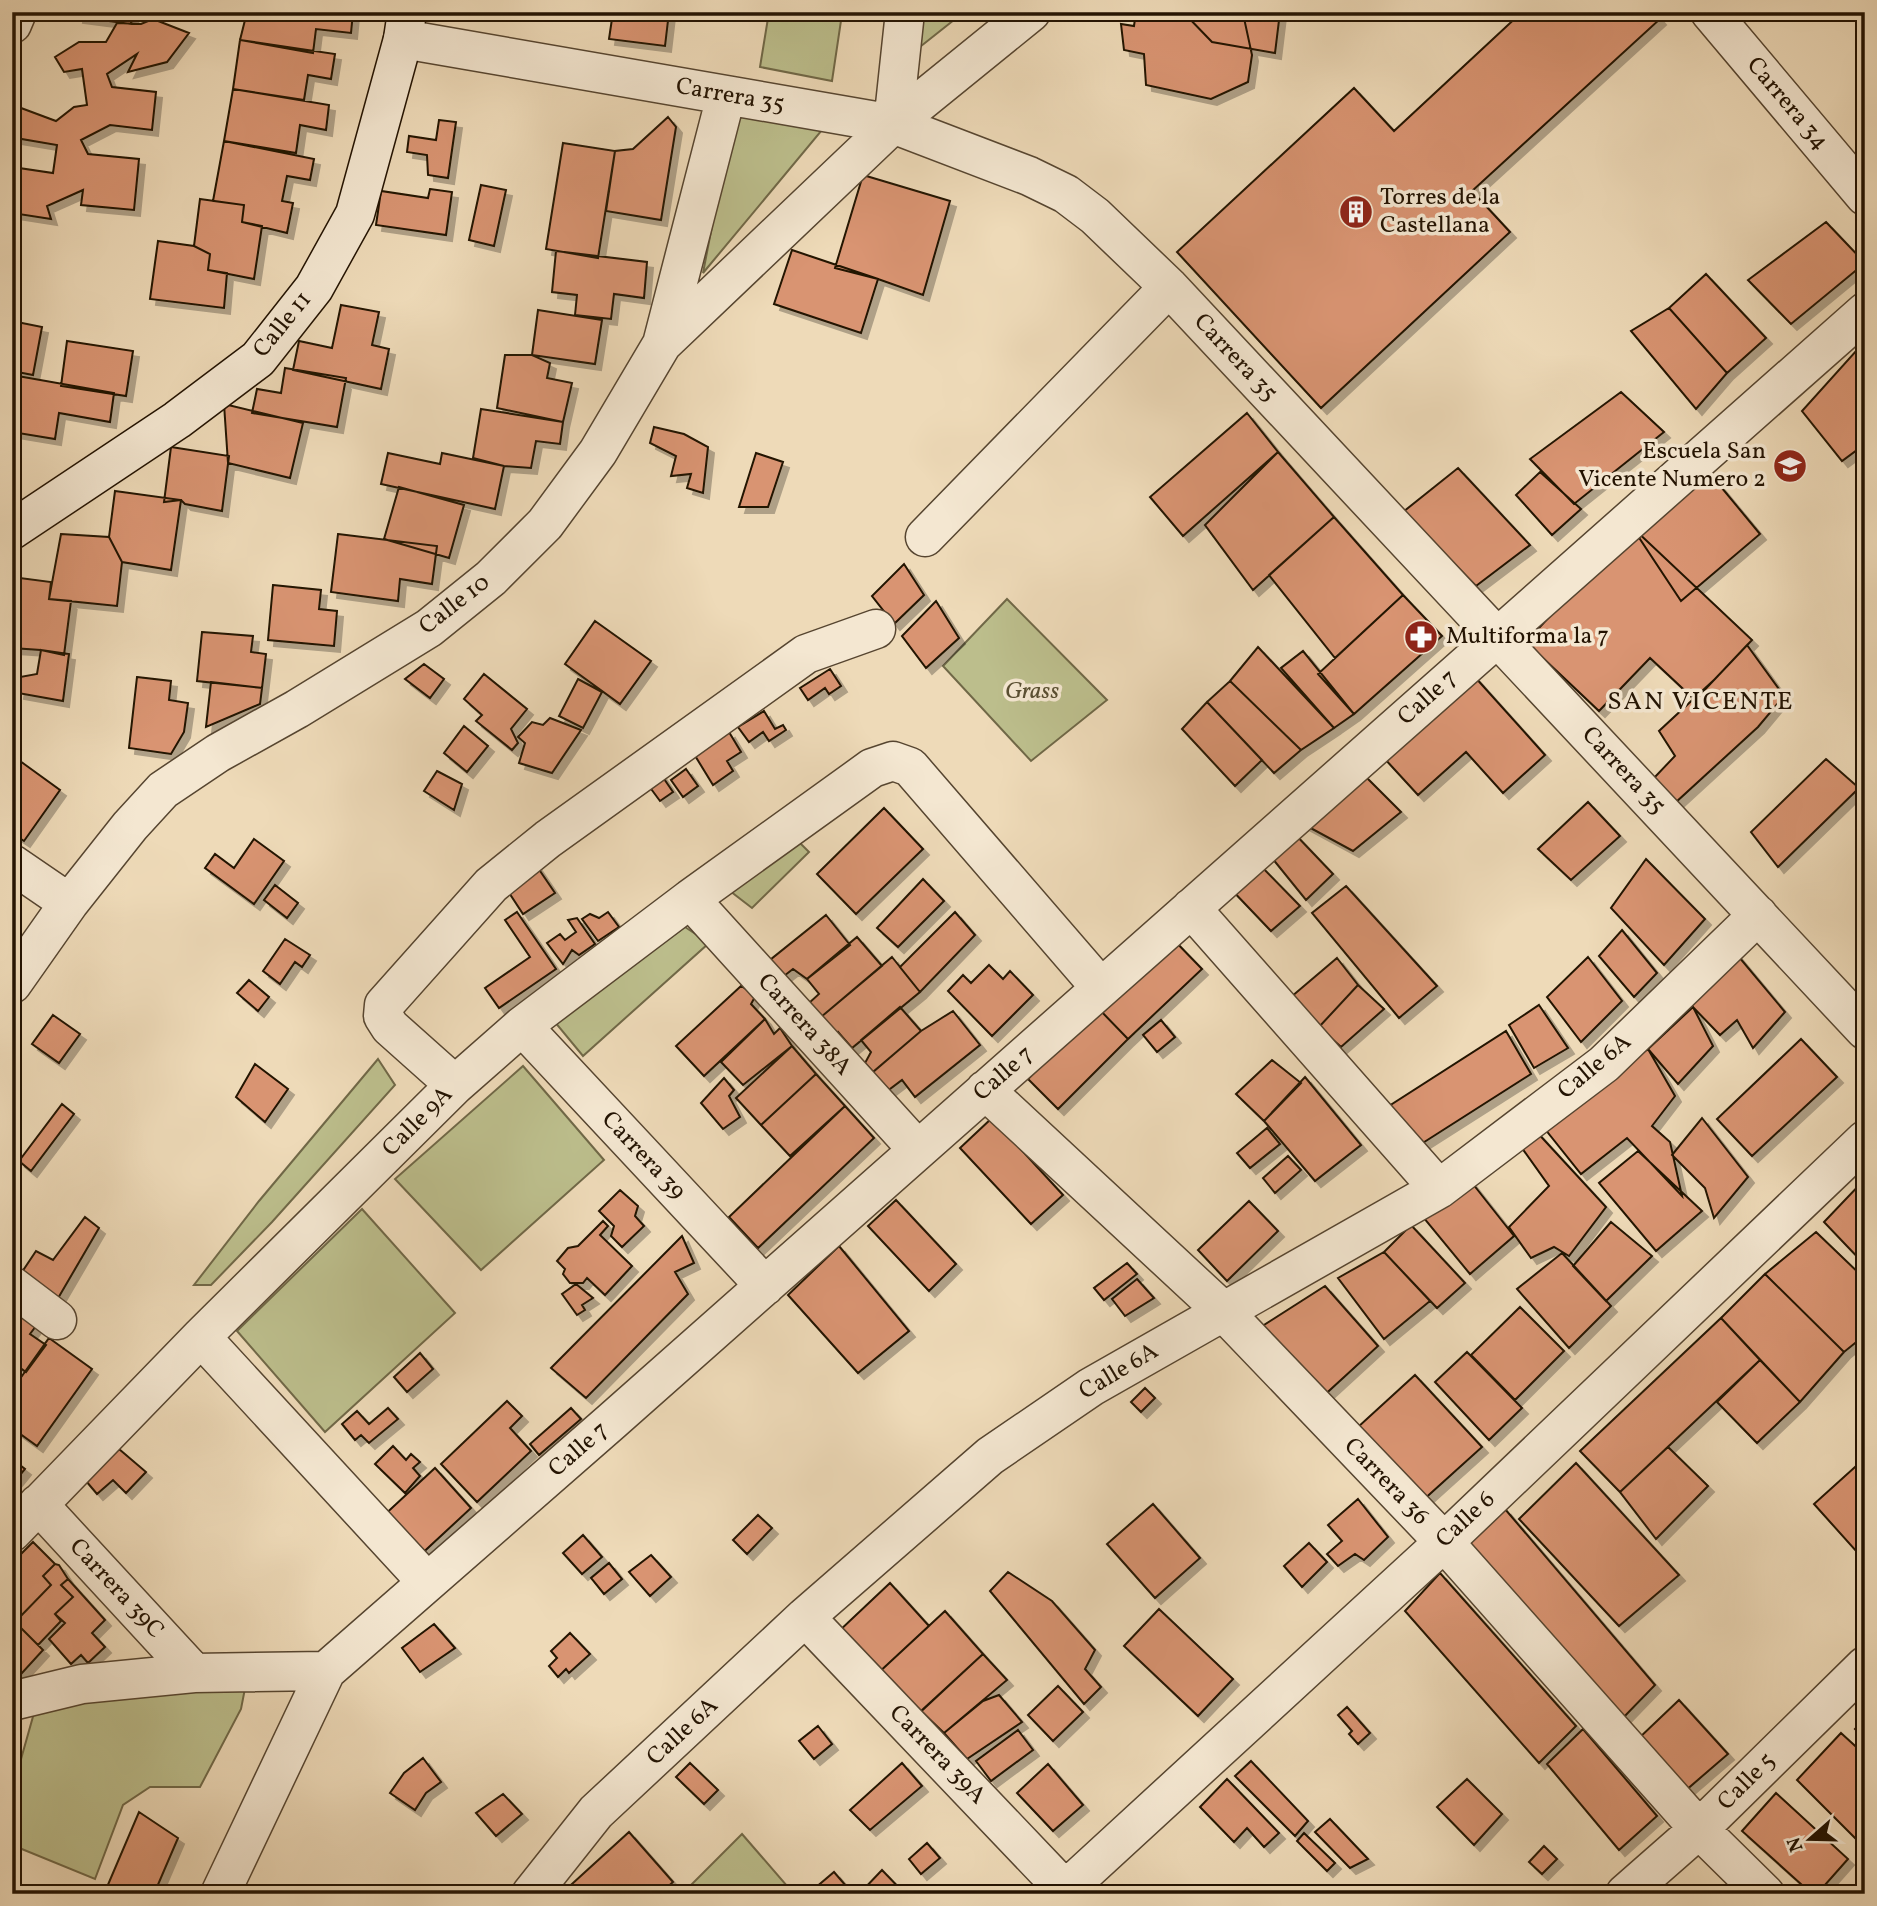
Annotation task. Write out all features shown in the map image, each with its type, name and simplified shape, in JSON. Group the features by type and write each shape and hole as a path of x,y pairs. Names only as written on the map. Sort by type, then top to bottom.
{"street":[{"path":"12,24 18,12"},
{"path":"893,124 905,12"},
{"path":"662,344 893,124 1031,12"},
{"name":"Carrera 34","path":"1710,12 1865,195"},
{"name":"Carrera 35","path":"405,26 726,96 893,124 1029,176 1066,194 1095,216 1169,287 1865,1030"},
{"name":"Calle 11","path":"12,530 177,420 258,359 314,288 355,214 405,26"},
{"name":"Calle 10","path":"12,984 69,903 130,826 163,790 218,753 297,709 429,628 491,578 545,524 598,452 662,344 726,96"},
{"path":"925,537 1169,287"},
{"name":"Calle 7","path":"220,1894 326,1671 1865,312"},
{"path":"455,1085 390,1027 383,1016 384,1005 491,885 548,839 806,654 876,629"},
{"name":"Calle 9A","path":"12,1532 201,1337 455,1085 522,1026 872,768 893,761 910,767 1101,988"},
{"path":"12,864 69,903"},
{"name":"Carrera 38A","path":"691,899 918,1150"},
{"path":"1191,908 1439,1189"},
{"name":"Calle 6A","path":"531,1894 596,1812 805,1617 990,1456 1091,1387 1439,1189 1604,1064 1758,915"},
{"name":"Carrera 39","path":"522,1026 765,1286"},
{"name":"Carrera 36","path":"985,1090 1223,1311 1444,1542 1699,1829 1765,1894"},
{"name":"Calle 6","path":"1065,1892 1444,1542 1865,1140"},
{"path":"12,1286 57,1320"},
{"path":"201,1337 427,1582"},
{"name":"Carrera 39C","path":"38,1504 194,1673"},
{"name":"Carrera 39A","path":"805,1617 1065,1892"},
{"name":"Calle 5","path":"1625,1894 1699,1829 1865,1666"},
{"path":"12,1701 82,1684 194,1673 326,1671"}],"green space":[{"path":"769,12 842,14 832,81 760,67"},
{"path":"912,12 964,12 906,58"},
{"path":"736,101 822,130 703,273"},
{"name":"Grass","path":"1007,599 1107,700 1031,761 943,666"},
{"path":"793,836 809,852 752,908 721,884"},
{"path":"685,927 709,943 583,1056 554,1021"},
{"path":"378,1059 395,1085 272,1222 211,1285 194,1285 259,1201"},
{"path":"523,1066 604,1160 481,1270 395,1179"},
{"path":"362,1209 455,1313 325,1432 237,1331"},
{"path":"248,1673 241,1709 200,1787 150,1787 123,1805 95,1879 12,1845 12,1791 36,1706"},
{"path":"742,1834 794,1894 682,1894"}],"building":[{"path":"78,12 133,12 131,24 77,17"},
{"path":"247,12 353,12 351,33 316,29 313,53 240,40"},
{"path":"613,12 669,12 665,46 609,39"},
{"path":"1136,12 1209,12 1244,18 1252,55 1248,82 1211,99 1146,85 1144,54 1124,50 1121,24 1134,26"},
{"path":"1183,12 1280,12 1275,53 1212,42"},
{"name":"Torres de la Castellana","path":"1522,12 1654,12 1660,19 1472,191 1510,232 1321,408 1177,252 1354,88 1394,131"},
{"path":"153,19 189,33 167,62 128,72 137,54 107,74 112,87 156,92 152,130 110,125 81,140 88,154 139,159 134,210 81,205 83,190 47,206 51,219 12,213 12,167 53,173 57,145 16,138 12,118 21,108 56,121 74,107 87,105 82,69 64,72 55,57 79,42 106,42 117,23 141,24"},
{"path":"240,40 335,54 331,79 308,75 304,100 233,89"},
{"path":"233,89 329,105 326,130 300,125 296,153 224,141"},
{"path":"668,117 676,127 661,220 606,211 615,151 633,149"},
{"path":"439,120 456,122 448,178 428,175 427,155 407,152 409,136 436,140"},
{"path":"224,141 314,159 310,180 287,176 282,201 293,203 287,233 242,222 244,205 213,201"},
{"path":"563,143 615,151 598,258 546,249"},
{"path":"863,175 950,201 923,295 835,268"},
{"path":"481,185 506,190 494,246 469,240"},
{"path":"430,189 452,192 446,235 376,225 381,191 428,198"},
{"path":"200,199 244,205 242,222 262,226 254,279 208,270 210,254 194,246"},
{"path":"1826,222 1865,263 1791,324 1748,280"},
{"path":"158,241 194,246 210,254 208,270 227,273 224,308 150,299"},
{"path":"792,250 878,279 861,333 774,304"},
{"path":"556,251 647,262 644,298 614,294 611,319 575,315 577,295 552,292"},
{"path":"1706,274 1766,338 1727,373 1669,308"},
{"path":"341,305 379,312 372,345 389,349 381,389 293,370 299,341 332,348"},
{"path":"1669,308 1727,373 1696,409 1631,331"},
{"path":"538,310 602,320 595,364 532,355"},
{"path":"12,321 42,327 33,375 12,371"},
{"path":"67,341 133,351 126,396 61,386"},
{"path":"1865,341 1865,444 1842,461 1802,411"},
{"path":"505,355 532,355 550,363 547,378 572,383 563,422 497,408"},
{"path":"285,368 346,378 337,427 252,413 257,389 281,393"},
{"path":"12,375 114,393 110,422 59,413 55,439 12,432"},
{"path":"1621,392 1664,432 1574,504 1530,459"},
{"path":"224,404 303,423 290,478 228,463"},
{"path":"481,409 563,422 560,444 536,441 531,468 504,466 473,458"},
{"path":"1247,413 1278,452 1183,536 1150,497"},
{"path":"654,427 684,434 708,447 703,493 687,488 691,474 671,476 676,456 650,443"},
{"path":"171,447 229,456 222,511 185,504 181,500 164,502"},
{"path":"1278,452 1334,517 1253,590 1205,525"},
{"path":"388,453 440,464 442,453 504,466 495,509 381,484"},
{"path":"756,453 783,462 768,507 739,507"},
{"path":"1458,468 1530,545 1476,586 1403,512"},
{"path":"1540,472 1581,509 1552,535 1516,495"},
{"path":"1712,476 1760,534 1681,601 1632,527"},
{"path":"399,487 464,505 449,558 384,539"},
{"path":"115,491 181,500 171,570 122,562 109,537"},
{"path":"1334,517 1403,595 1335,658 1269,575"},
{"path":"1632,527 1752,640 1695,700 1650,658 1599,711 1526,642"},
{"path":"61,534 109,537 122,562 117,606 49,599"},
{"path":"338,534 437,546 432,584 400,579 398,601 331,592"},
{"path":"904,564 924,595 894,624 872,596"},
{"path":"12,577 51,582 49,599 71,601 64,655 12,648"},
{"path":"273,585 321,590 319,609 337,611 334,646 268,640"},
{"path":"1403,595 1442,636 1354,714 1318,674"},
{"path":"936,601 959,638 926,668 902,636"},
{"path":"595,621 651,661 620,704 565,664"},
{"path":"202,632 253,636 251,652 266,654 262,688 197,681"},
{"path":"1747,645 1784,696 1758,727 1675,803 1653,779 1675,756 1659,731"},
{"path":"1258,647 1334,728 1301,750 1230,681"},
{"path":"41,650 69,654 63,701 18,693 20,677 37,674"},
{"path":"1303,651 1354,714 1334,728 1281,668"},
{"path":"424,664 444,679 430,698 405,679"},
{"path":"830,669 841,686 829,694 825,688 808,700 800,688"},
{"path":"484,674 527,709 511,729 518,743 512,750 476,721 482,715 464,699"},
{"path":"1474,676 1545,755 1503,793 1466,752 1418,795 1384,758"},
{"path":"137,677 171,681 169,700 188,703 184,732 171,754 129,748"},
{"path":"578,679 602,692 583,728 559,716"},
{"path":"1230,681 1301,750 1274,773 1207,702"},
{"path":"211,682 262,688 260,704 206,727"},
{"path":"1207,702 1262,760 1235,786 1182,729"},
{"path":"764,711 775,729 783,725 786,730 769,741 763,732 749,742 738,727"},
{"path":"550,718 581,730 552,773 519,763 525,743 518,737 532,722 543,725"},
{"path":"464,726 488,746 467,772 444,753"},
{"path":"729,732 741,752 727,761 733,771 713,785 694,754"},
{"path":"1826,759 1859,788 1778,867 1751,832"},
{"path":"20,761 60,790 24,841 12,833 12,773"},
{"path":"686,769 698,786 683,797 671,780"},
{"path":"437,771 462,784 454,810 424,791"},
{"path":"660,773 673,792 660,801 646,782"},
{"path":"1364,775 1401,812 1353,851 1305,825"},
{"path":"1588,802 1620,836 1571,880 1538,849"},
{"path":"884,808 923,849 856,914 817,874"},
{"path":"1292,831 1333,874 1306,900 1268,853"},
{"path":"254,839 284,861 254,904 205,868 215,854 234,868"},
{"path":"1646,859 1705,919 1664,965 1611,908"},
{"path":"1257,862 1300,906 1271,931 1228,886"},
{"path":"536,865 555,893 523,914 504,885"},
{"path":"923,879 944,901 898,947 877,928"},
{"path":"275,885 298,903 287,918 264,900"},
{"path":"1346,886 1437,986 1399,1018 1312,913"},
{"path":"517,912 556,969 499,1008 485,988 530,957 505,920"},
{"path":"608,912 619,927 598,941 582,919 590,914 599,918"},
{"path":"955,912 975,935 920,992 900,967"},
{"path":"826,915 850,945 807,979 793,969 784,976 770,960"},
{"path":"577,918 595,944 579,955 572,950 563,964 547,943 560,934 565,940 576,932 568,920"},
{"path":"1622,930 1657,973 1634,997 1599,956"},
{"path":"1169,935 1202,969 1128,1039 1098,1008"},
{"path":"857,937 882,966 821,1017 809,1003 819,994 807,979"},
{"path":"285,939 310,955 302,967 295,962 280,984 263,971"},
{"path":"1734,951 1785,1012 1753,1048 1737,1020 1720,1035 1689,1003"},
{"path":"892,957 920,992 852,1048 838,1032 827,1041 821,1017"},
{"path":"1588,957 1622,1001 1581,1042 1547,997"},
{"path":"1337,958 1358,985 1319,1027 1291,997"},
{"path":"989,965 1003,979 1010,971 1033,995 992,1036 948,991 963,975 971,983"},
{"path":"249,980 269,997 258,1011 237,993"},
{"path":"1358,985 1384,1009 1341,1047 1319,1027"},
{"path":"741,986 756,995 751,1004 765,1019 704,1076 676,1046"},
{"path":"1539,1005 1568,1048 1534,1068 1509,1025"},
{"path":"900,1007 921,1031 873,1072 865,1063 871,1052 861,1040"},
{"path":"1693,1007 1713,1046 1678,1084 1648,1049"},
{"path":"1098,1008 1128,1039 1058,1109 1028,1079"},
{"path":"953,1011 980,1045 915,1097 902,1080 886,1092 873,1072 921,1031"},
{"path":"53,1015 80,1034 59,1063 32,1044"},
{"path":"765,1019 774,1034 780,1028 792,1046 743,1085 721,1062"},
{"path":"1161,1020 1175,1037 1157,1052 1143,1035"},
{"path":"1506,1031 1531,1074 1418,1146 1389,1106"},
{"path":"1801,1039 1837,1077 1752,1156 1717,1119"},
{"path":"792,1046 816,1074 761,1125 736,1098"},
{"path":"1648,1049 1675,1096 1652,1126 1670,1142 1682,1196 1627,1138 1581,1174 1541,1124"},
{"path":"1272,1060 1301,1083 1264,1121 1236,1094"},
{"path":"255,1064 288,1089 265,1122 236,1097"},
{"path":"816,1074 845,1106 790,1156 761,1125"},
{"path":"1305,1077 1361,1145 1315,1181 1264,1121"},
{"path":"724,1078 734,1090 729,1096 740,1117 723,1129 701,1103"},
{"path":"62,1104 74,1114 31,1171 19,1161"},
{"path":"845,1106 874,1138 758,1248 729,1217"},
{"path":"992,1118 1063,1195 1031,1224 960,1148"},
{"path":"1702,1118 1748,1177 1714,1218 1705,1188 1672,1155"},
{"path":"1267,1128 1280,1144 1250,1168 1237,1153"},
{"path":"1534,1129 1606,1207 1569,1256 1554,1247 1531,1258 1509,1227 1549,1186 1517,1141"},
{"path":"1638,1151 1702,1211 1656,1251 1599,1183"},
{"path":"1288,1156 1301,1170 1275,1193 1263,1178"},
{"path":"1469,1179 1514,1236 1470,1274 1423,1217"},
{"path":"1865,1179 1865,1265 1824,1222"},
{"path":"620,1190 638,1206 635,1216 644,1226 622,1247 611,1236 614,1226 599,1211"},
{"path":"896,1200 956,1264 929,1291 868,1226"},
{"path":"1249,1201 1278,1231 1227,1281 1198,1250"},
{"path":"85,1217 99,1228 57,1300 22,1272 36,1251 53,1260"},
{"path":"603,1221 608,1226 600,1235 632,1266 605,1295 587,1278 583,1283 570,1283 563,1274 565,1269 557,1261 568,1248 578,1246"},
{"path":"1611,1222 1652,1256 1606,1301 1573,1266"},
{"path":"1411,1225 1465,1283 1437,1308 1384,1252"},
{"path":"1816,1232 1865,1279 1865,1335 1844,1352 1765,1274"},
{"path":"682,1236 694,1263 675,1272 688,1294 586,1398 551,1368"},
{"path":"839,1246 909,1331 858,1373 788,1295"},
{"path":"1384,1252 1430,1301 1384,1339 1338,1278"},
{"path":"1562,1253 1611,1306 1569,1348 1517,1289"},
{"path":"1127,1263 1137,1274 1104,1300 1094,1288"},
{"path":"1765,1274 1844,1352 1800,1402 1721,1318"},
{"path":"1137,1279 1154,1298 1125,1316 1112,1299"},
{"path":"576,1284 593,1298 582,1305 585,1310 577,1315 562,1294"},
{"path":"1325,1286 1378,1346 1319,1400 1253,1332"},
{"path":"18,1306 39,1322 30,1334 46,1345 26,1372 12,1362 12,1313"},
{"path":"1520,1307 1564,1351 1515,1400 1471,1355"},
{"path":"1721,1318 1760,1360 1620,1492 1580,1451"},
{"path":"49,1338 92,1369 37,1446 12,1428 12,1390"},
{"path":"1467,1352 1522,1408 1489,1440 1435,1382"},
{"path":"420,1353 433,1369 407,1392 394,1377"},
{"path":"1760,1360 1800,1402 1757,1443 1717,1402"},
{"path":"1415,1375 1482,1447 1421,1502 1358,1427"},
{"path":"1145,1388 1155,1398 1141,1412 1131,1402"},
{"path":"507,1401 522,1416 510,1428 531,1451 477,1502 441,1464"},
{"path":"388,1408 398,1419 369,1443 361,1435 355,1440 342,1424 357,1411 369,1424"},
{"path":"571,1408 581,1419 539,1455 530,1444"},
{"path":"393,1446 406,1460 411,1454 420,1462 413,1468 420,1476 405,1493 375,1464"},
{"path":"1668,1447 1708,1486 1656,1539 1620,1492"},
{"path":"119,1449 146,1472 126,1493 113,1480 97,1494 86,1481"},
{"path":"1865,1458 1865,1561 1814,1504"},
{"path":"12,1459 25,1469 12,1485"},
{"path":"1576,1463 1679,1575 1619,1626 1519,1519"},
{"path":"435,1468 471,1508 416,1559 380,1519"},
{"path":"1358,1499 1388,1537 1364,1560 1355,1554 1338,1566 1327,1554 1342,1541 1328,1525"},
{"path":"1153,1504 1200,1558 1155,1598 1107,1544"},
{"path":"1505,1509 1655,1685 1620,1721 1467,1544"},
{"path":"758,1515 772,1528 747,1554 733,1540"},
{"path":"583,1535 602,1557 582,1574 563,1553"},
{"path":"33,1542 55,1564 43,1576 51,1585 15,1622 12,1619 12,1563"},
{"path":"1309,1543 1327,1562 1302,1587 1284,1566"},
{"path":"651,1555 671,1577 650,1596 629,1572"},
{"path":"609,1563 622,1579 604,1594 591,1578"},
{"path":"55,1564 59,1565 68,1579 61,1585 73,1597 55,1614 61,1621 38,1645 15,1622 51,1585 43,1576"},
{"path":"1008,1572 1052,1601 1095,1650 1085,1669 1101,1687 1084,1704 990,1591"},
{"path":"1440,1573 1576,1726 1539,1763 1405,1611"},
{"path":"68,1579 105,1620 92,1633 105,1647 88,1663 81,1655 71,1664 49,1639 65,1623 55,1614 73,1597 61,1585"},
{"path":"890,1583 929,1626 876,1675 838,1632"},
{"path":"1159,1609 1233,1679 1198,1716 1124,1646"},
{"path":"945,1611 983,1654 915,1717 876,1675"},
{"path":"15,1622 43,1650 12,1684 12,1624"},
{"path":"434,1624 455,1648 420,1672 402,1648"},
{"path":"570,1633 590,1654 569,1673 566,1669 558,1677 549,1666 557,1658 551,1651"},
{"path":"983,1654 1007,1680 944,1733 921,1711"},
{"path":"1058,1686 1083,1712 1053,1741 1028,1715"},
{"path":"999,1695 1022,1722 967,1759 944,1733 983,1701"},
{"path":"1679,1700 1728,1754 1685,1791 1638,1739"},
{"path":"1347,1707 1370,1733 1358,1744 1349,1734 1352,1731 1338,1715"},
{"path":"1865,1719 1865,1739 1855,1729"},
{"path":"818,1726 832,1744 814,1759 799,1741"},
{"path":"1583,1729 1657,1816 1619,1850 1547,1764"},
{"path":"1018,1730 1033,1750 991,1781 976,1761"},
{"path":"1841,1733 1865,1755 1865,1841 1862,1845 1797,1780"},
{"path":"423,1758 441,1782 426,1793 415,1810 390,1793 404,1773"},
{"path":"1251,1761 1308,1821 1295,1836 1235,1776"},
{"path":"690,1763 718,1790 704,1804 676,1777"},
{"path":"902,1763 922,1786 870,1830 850,1810"},
{"path":"1048,1764 1083,1805 1053,1831 1017,1793"},
{"path":"1227,1779 1279,1833 1264,1847 1247,1828 1234,1842 1200,1807"},
{"path":"1467,1779 1502,1814 1474,1845 1437,1807"},
{"path":"1776,1793 1848,1859 1817,1894 1812,1894 1742,1831"},
{"path":"503,1794 522,1814 496,1836 476,1813"},
{"path":"139,1812 178,1838 154,1894 104,1894"},
{"path":"1330,1819 1368,1859 1350,1868 1315,1832"},
{"path":"629,1832 673,1882 660,1894 561,1894"},
{"path":"1304,1833 1335,1863 1327,1871 1297,1841"},
{"path":"927,1843 940,1858 921,1874 909,1859"},
{"path":"1544,1846 1557,1859 1542,1874 1529,1862"},
{"path":"882,1870 905,1894 861,1892"},
{"path":"834,1872 853,1894 808,1894"}],"place":[{"name":"Torres de la Castellana","path":"1356,212"},
{"name":"Escuela San Vicente Numero 2","path":"1790,466"},
{"name":"Multiforma la 7","path":"1421,637"}],"district":[{"name":"SAN VICENTE","path":"1701,702"}]}
